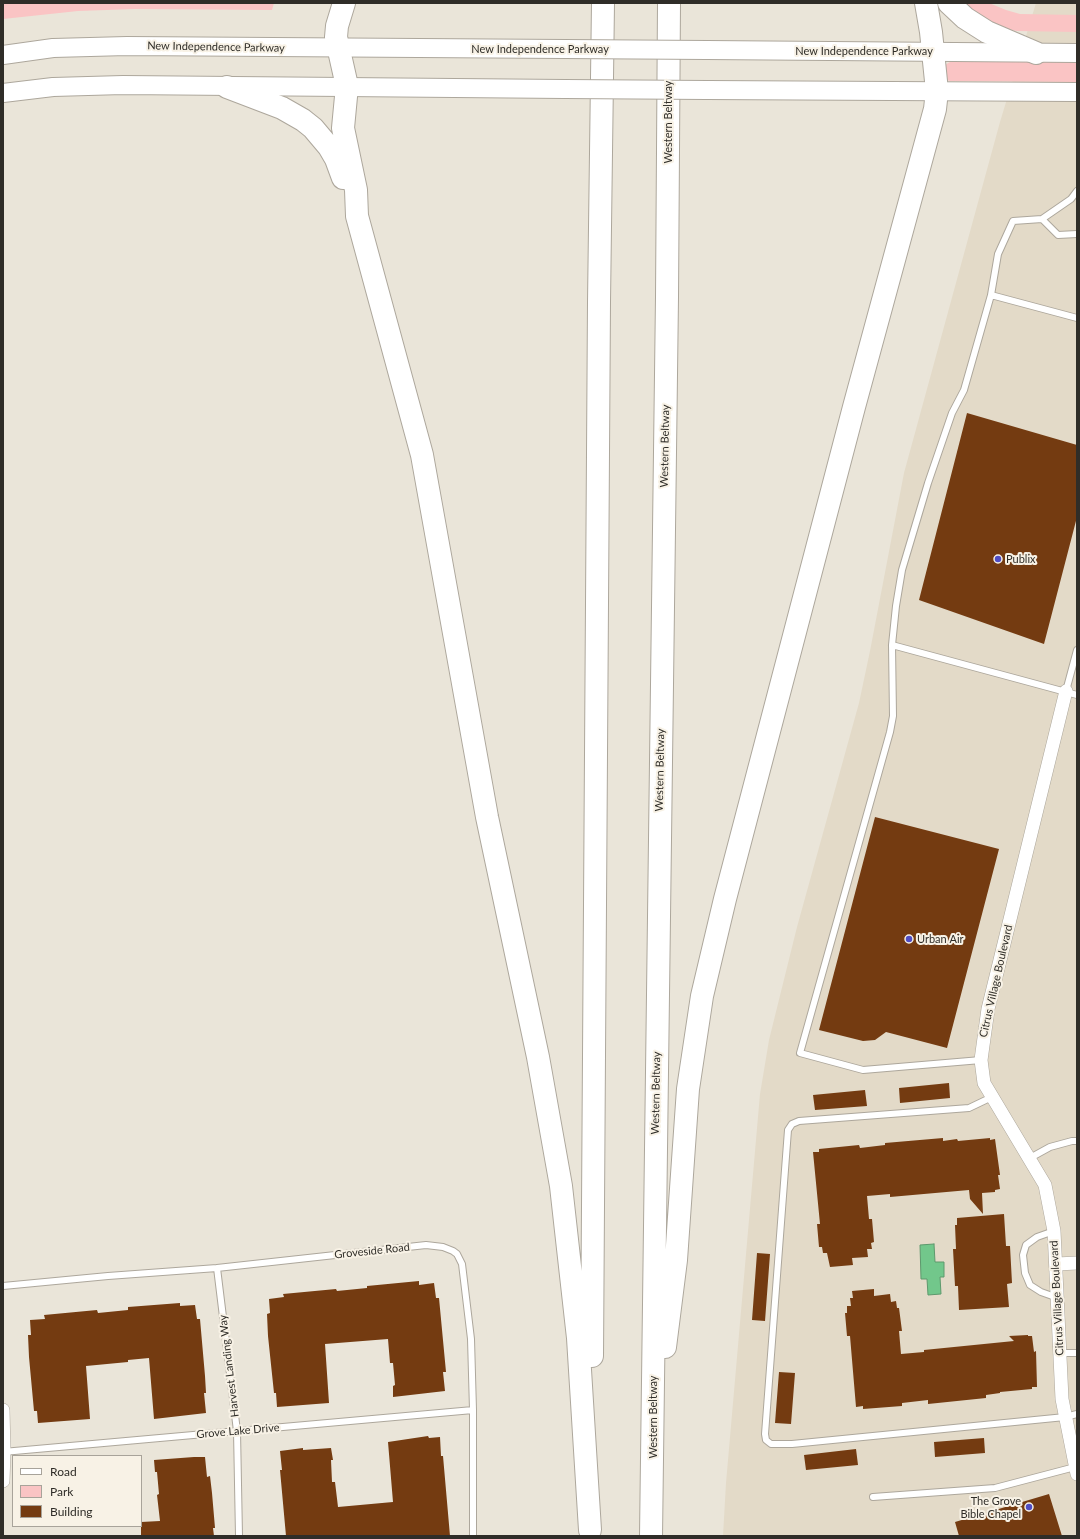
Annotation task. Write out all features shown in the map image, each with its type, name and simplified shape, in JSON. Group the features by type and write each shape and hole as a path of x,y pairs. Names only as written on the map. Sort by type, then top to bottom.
{"highway":[{"path":"344,3 337,26 336,37 347,86 343,128 356,190 357,216"},
{"path":"590,1533 599,318 603,3"},
{"name":"Western Beltway","path":"651,1536 667,296 669,3"},
{"path":"653,1451 676,1260 688,1090 702,996 725,899 846,438 935,109 937,91 926,3"},
{"path":"949,3 964,18 987,32 1036,53"},
{"path":"227,87 293,114 313,128 329,147 336,159 348,196 357,216 422,455 487,817 538,1057 561,1186 577,1330 590,1533"}],"main road":[{"name":"New Independence Parkway","path":"3,55 53,48 127,46 1077,53"},
{"path":"3,93 53,87 115,85 1077,92"}],"street":[{"name":"Citrus Village Boulevard","path":"1072,693 988,1009 981,1060 984,1083 1045,1185 1054,1231 1057,1264 1062,1399 1071,1415 1076,1471"},
{"path":"1057,1264 1077,1263"},
{"path":"3,1410 3,1481"}],"lane":[{"path":"981,1060 863,1070 800,1053 890,732 893,716 892,646 896,606 902,570 928,483 952,413 964,390 990,295 998,254 1013,221 1042,220 1071,199 1077,191"},
{"path":"1042,220 1058,234 1077,234"},
{"path":"990,295 1077,318"},
{"path":"892,646 1072,693 1077,650"},
{"path":"992,1097 968,1108 799,1121 792,1124 788,1130 765,1434 766,1440 771,1444 797,1444 1071,1415"},
{"path":"1030,1158 1050,1147 1077,1141"},
{"path":"1054,1231 1037,1237 1026,1245 1023,1255 1025,1273 1030,1285 1041,1292 1058,1298"},
{"name":"Groveside Road","path":"3,1286 217,1268 426,1245 443,1247 453,1251 457,1254 462,1264 471,1339 473,1410 473,1536"},
{"name":"Harvest Landing Way","path":"217,1268 237,1431 239,1536"},
{"path":"1060,1353 1077,1353"},
{"name":"Grove Lake Drive","path":"4,1452 473,1410"},
{"path":"873,1497 995,1488 1076,1471"}],"shaded area":[{"path":"1036,3 1077,3 1077,1536 723,1536 726,1483 760,1094 769,1040 797,927 859,703 904,473 1000,122"},
{"path":"934,1244 935,1262 944,1262 944,1277 940,1277 941,1294 928,1295 927,1279 921,1279 920,1245"}],"green space":[{"path":"3,3 274,3 272,10 135,9 78,11 3,19"},
{"path":"967,3 989,3 1020,14 1077,15 1077,32 1017,31 1001,28 963,6"},
{"path":"950,62 1077,62 1077,82 950,81 947,80 943,66"}],"building":[{"name":"Publix","path":"967,413 1077,445 1077,517 1044,644 919,600"},
{"name":"Urban Air","path":"875,817 999,849 947,1048 886,1032 875,1040 863,1041 819,1030"},
{"path":"949,1083 950,1098 900,1103 899,1088"},
{"path":"865,1090 867,1106 815,1110 813,1095"},
{"path":"943,1138 943,1141 957,1139 958,1141 990,1138 990,1140 995,1139 1000,1175 998,1175 1000,1189 995,1190 995,1192 982,1193 983,1214 970,1199 969,1190 890,1197 890,1194 867,1196 869,1219 872,1219 874,1242 871,1243 872,1249 867,1249 868,1257 852,1258 853,1265 830,1267 827,1253 823,1253 822,1247 819,1247 817,1224 820,1224 813,1152 819,1152 819,1149 859,1145 860,1148 885,1145 885,1143"},
{"path":"1004,1214 1006,1246 1010,1246 1012,1283 1007,1284 1009,1307 959,1310 958,1286 955,1286 953,1249 956,1249 955,1225 957,1225 957,1218"},
{"path":"757,1253 770,1254 765,1321 752,1320"},
{"path":"419,1281 419,1285 434,1283 436,1298 439,1298 446,1372 443,1372 445,1391 393,1397 393,1386 395,1385 393,1363 390,1363 388,1339 325,1344 329,1403 277,1407 276,1393 274,1393 268,1336 267,1314 270,1313 269,1299 284,1297 283,1294 336,1289 337,1291 367,1288 367,1286"},
{"path":"874,1289 874,1296 890,1294 891,1302 896,1301 897,1308 899,1308 902,1331 899,1331 901,1354 924,1352 924,1350 1014,1341 1009,1336 1028,1335 1032,1336 1034,1352 1036,1351 1037,1387 1032,1387 1032,1389 986,1395 986,1398 928,1404 928,1400 902,1403 902,1406 863,1409 863,1406 856,1407 850,1336 847,1336 845,1313 847,1313 847,1306 851,1306 850,1298 853,1298 852,1291"},
{"path":"180,1303 180,1306 195,1305 197,1319 200,1319 205,1376 206,1393 204,1393 206,1413 154,1419 149,1358 128,1360 128,1362 86,1366 90,1419 38,1423 37,1411 34,1411 29,1357 28,1335 31,1335 30,1320 45,1319 44,1315 97,1310 98,1313 128,1310 128,1307"},
{"path":"779,1372 795,1373 791,1424 775,1423"},
{"path":"428,1436 429,1438 440,1437 450,1536 286,1536 280,1470 282,1470 280,1451 303,1448 303,1450 331,1448 333,1460 331,1460 332,1482 335,1482 338,1507 393,1502 388,1442"},
{"path":"984,1438 985,1453 935,1457 934,1442"},
{"path":"856,1449 858,1465 806,1470 804,1455"},
{"path":"205,1457 207,1477 210,1476 212,1493 215,1528 213,1528 214,1536 141,1536 142,1522 160,1521 157,1495 159,1494 157,1472 155,1472 154,1460"},
{"name":"The Grove Bible Chapel","path":"1049,1494 1062,1536 959,1536 955,1522"}],"place":[{"name":"Publix","path":"998,559"},
{"name":"Urban Air","path":"909,939"},
{"name":"The Grove Bible Chapel","path":"1029,1507"}]}
